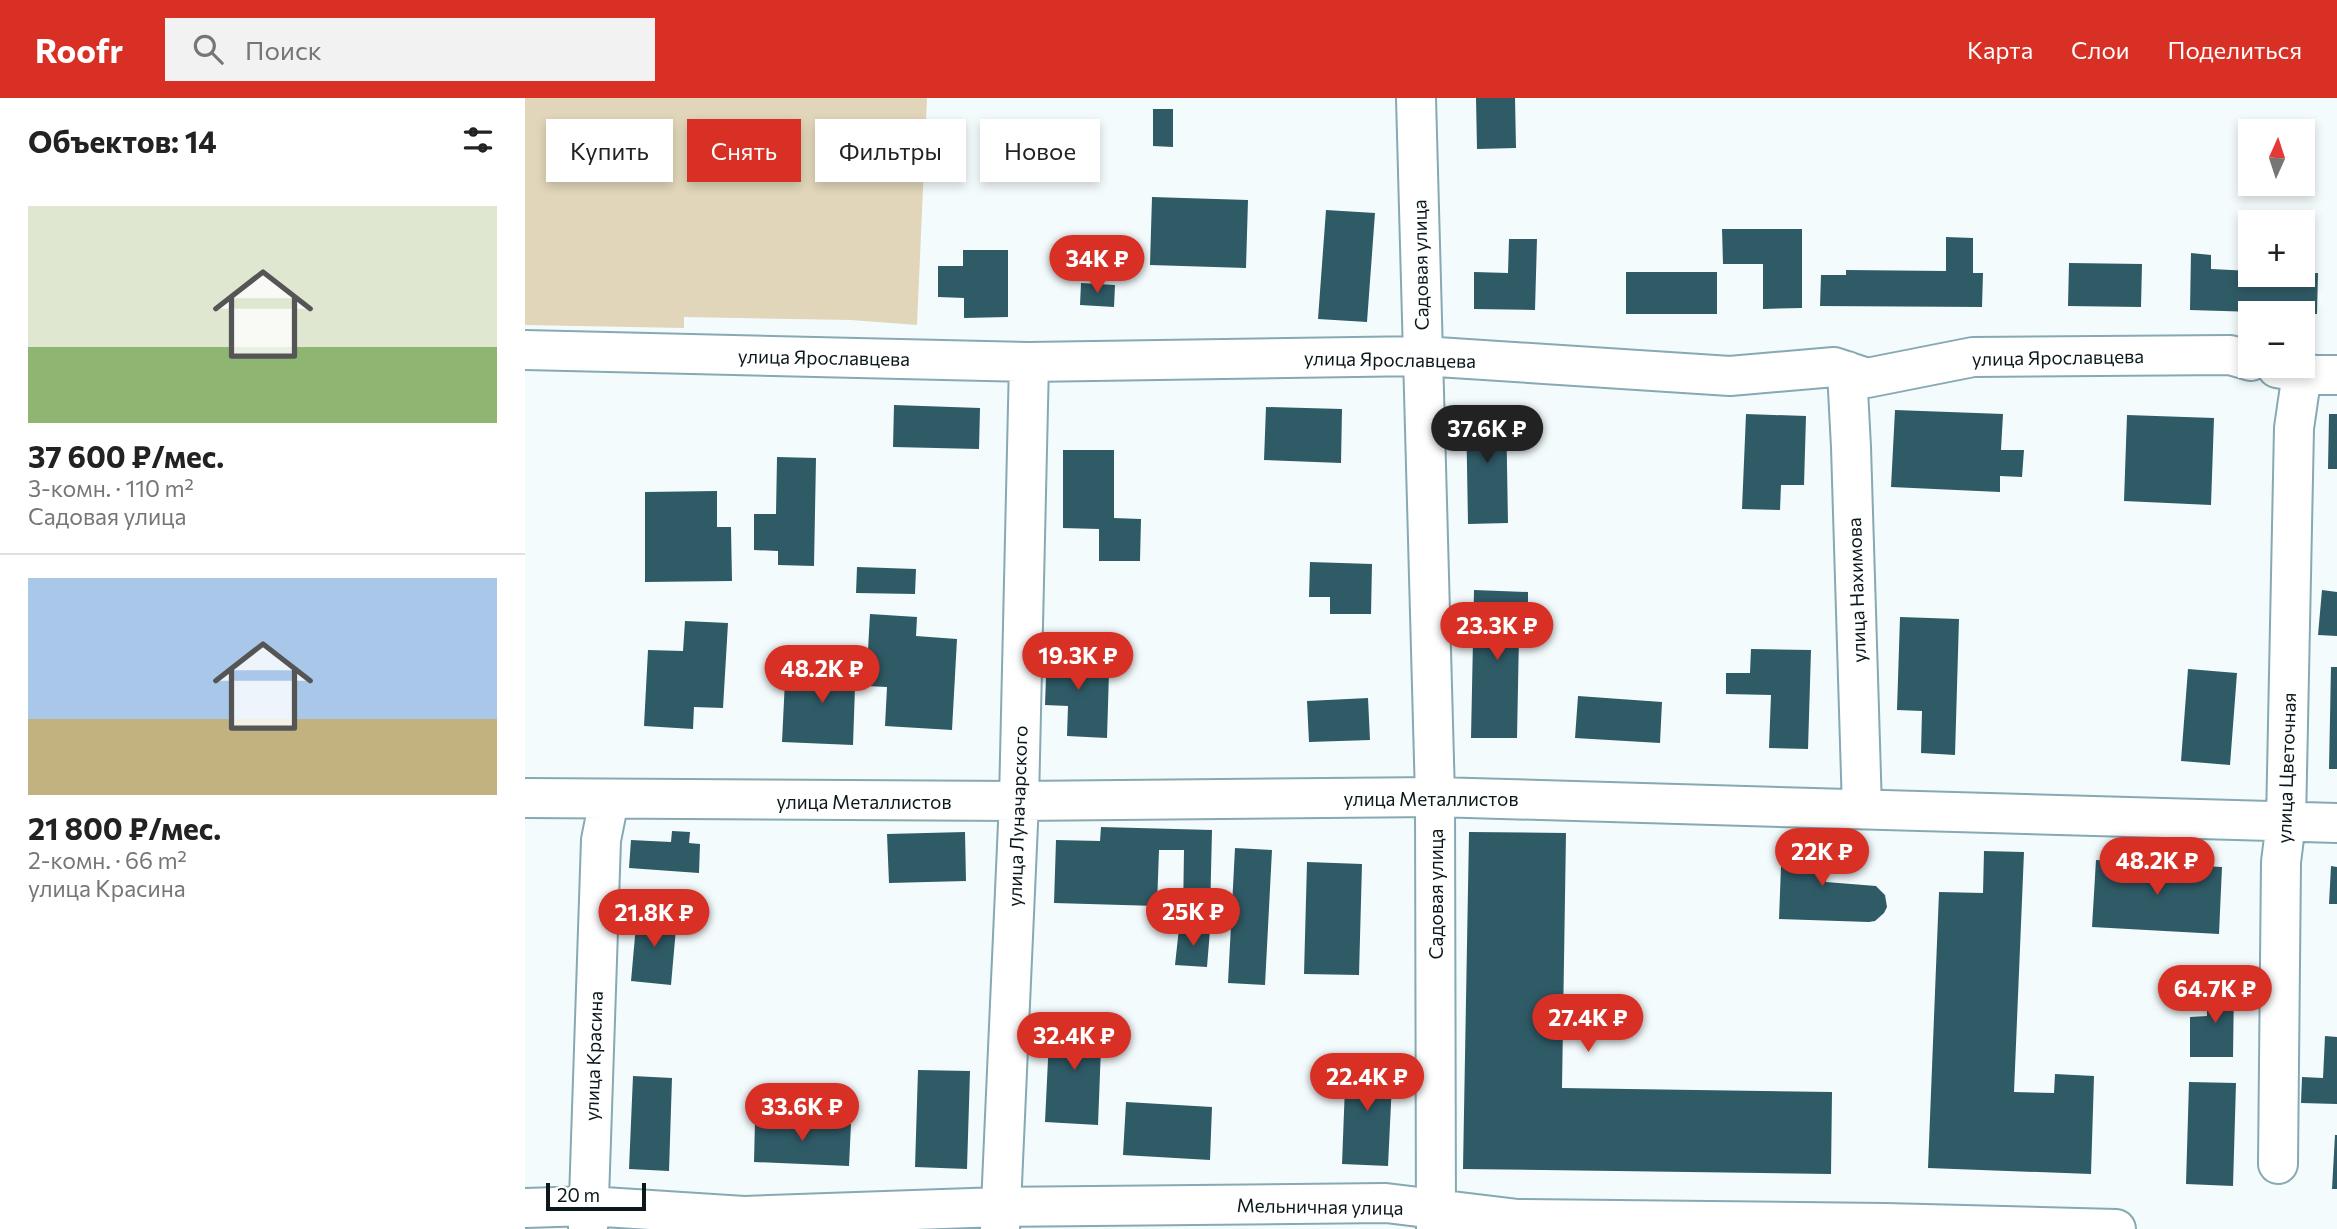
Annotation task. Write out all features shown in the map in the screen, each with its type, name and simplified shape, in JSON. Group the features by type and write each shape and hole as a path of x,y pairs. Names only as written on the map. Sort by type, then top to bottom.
{"street":[{"name":"Садовая улица","path":"1416,98 1435,796 1436,1219"},
{"name":"улица Ярославцева","path":"525,350 1029,362 1422,356 1730,376 1834,367 1867,378 1973,357 2230,355 2238,357"},
{"name":"улица Луначарского","path":"1000,1218 1019,801 1029,362"},
{"name":"улица Нахимова","path":"1847,371 1862,809"},
{"name":"улица Цветочная","path":"2278,1164 2281,862 2286,822 2294,428 2301,378"},
{"name":"улица Металлистов","path":"525,798 1019,801 1435,796 2337,823"},
{"name":"улица Красина","path":"588,1217 601,840 610,800"},
{"name":"Мельничная улица","path":"525,1208 588,1217 1000,1218 1386,1203 1436,1219 2116,1229"}],"shaded area":[{"path":"525,98 927,98 926,119 815,119 815,182 923,182 917,325 851,320 684,317 684,328 525,325"}],"building":[{"path":"1476,98 1515,98 1516,148 1477,149"},
{"path":"1153,109 1173,109 1173,147 1153,146"},
{"path":"1152,197 1248,200 1246,268 1150,265"},
{"path":"1326,210 1375,213 1367,322 1318,319"},
{"path":"1722,229 1802,229 1802,308 1763,309 1763,264 1723,264"},
{"path":"1946,237 1973,238 1973,273 1983,273 1982,307 1820,306 1821,275 1846,275 1846,270 1946,271"},
{"path":"1509,239 1537,239 1535,310 1474,309 1474,272 1508,273"},
{"path":"963,250 1008,250 1008,317 964,318 964,298 938,297 938,266 963,266"},
{"path":"2191,253 2211,255 2211,269 2238,270 2238,287 2315,287 2315,273 2318,273 2317,314 2315,301 2238,301 2238,312 2190,310"},
{"path":"2069,263 2142,264 2141,307 2068,306"},
{"path":"1626,272 1717,272 1717,314 1626,314"},
{"path":"1081,283 1115,285 1114,307 1080,305"},
{"path":"894,405 980,408 979,449 893,447"},
{"path":"1506,406 1508,523 1468,524 1466,407"},
{"path":"1266,407 1342,409 1341,463 1264,460"},
{"path":"1895,410 2003,414 2001,450 2024,450 2022,477 2000,476 2000,492 1891,487"},
{"path":"1746,414 1806,416 1804,485 1781,485 1780,510 1742,509"},
{"path":"2329,414 2337,414 2337,469 2328,469"},
{"path":"2127,415 2214,418 2211,505 2124,501"},
{"path":"1063,450 1114,450 1114,518 1141,519 1140,561 1099,561 1099,529 1063,528"},
{"path":"777,457 816,458 814,566 778,565 778,551 754,550 754,514 776,514"},
{"path":"717,491 717,527 731,527 732,581 645,582 645,492"},
{"path":"1310,562 1372,564 1371,614 1330,614 1330,597 1309,597"},
{"path":"857,567 916,569 915,594 856,593"},
{"path":"1474,590 1528,592 1528,635 1519,635 1517,738 1471,738"},
{"path":"2322,590 2337,592 2337,636 2318,635"},
{"path":"870,614 917,617 916,636 957,639 952,730 885,726 887,687 866,686"},
{"path":"1900,617 1959,619 1955,755 1921,753 1922,711 1897,710"},
{"path":"685,621 728,623 723,708 694,707 693,729 644,726 648,650 683,651"},
{"path":"1047,649 1092,650 1091,672 1109,672 1107,738 1067,736 1068,706 1045,705"},
{"path":"1751,649 1811,650 1808,749 1769,748 1771,695 1726,694 1726,673 1750,673"},
{"path":"821,656 856,658 853,745 782,742 785,680 820,682"},
{"path":"2331,667 2337,667 2337,769 2329,769"},
{"path":"2188,669 2237,673 2230,765 2181,761"},
{"path":"1578,696 1662,702 1660,743 1575,738"},
{"path":"1368,698 1370,740 1309,742 1307,701"},
{"path":"1101,827 1212,830 1210,916 1183,915 1184,850 1159,850 1157,906 1054,903 1056,840 1100,841"},
{"path":"672,831 690,832 689,843 700,844 699,873 629,868 631,840 671,842"},
{"path":"965,832 966,881 889,883 887,834"},
{"path":"1469,832 1566,833 1562,1088 1832,1092 1831,1174 1463,1169"},
{"path":"1782,840 1828,841 1826,882 1876,886 1885,895 1887,907 1884,913 1875,921 1869,922 1779,919"},
{"path":"1235,848 1272,850 1265,985 1228,983"},
{"path":"1984,851 2024,852 2014,1092 2054,1093 2055,1074 2094,1076 2091,1174 1928,1168 1939,892 1983,893"},
{"path":"2096,860 2222,867 2219,934 2092,927"},
{"path":"1307,862 1362,864 1359,975 1304,974"},
{"path":"2331,866 2337,867 2337,904 2329,904"},
{"path":"637,914 677,917 671,985 631,981"},
{"path":"1179,928 1210,930 1207,967 1175,965"},
{"path":"2207,984 2234,985 2233,1057 2190,1057 2190,1017 2207,1016"},
{"path":"1050,1018 1102,1021 1098,1125 1045,1122"},
{"path":"2325,1036 2337,1037 2337,1104 2301,1103 2302,1077 2323,1078"},
{"path":"1346,1060 1393,1062 1388,1166 1342,1164"},
{"path":"918,1070 970,1071 967,1169 915,1167"},
{"path":"633,1076 672,1078 669,1171 629,1169"},
{"path":"2189,1082 2236,1083 2233,1186 2186,1184"},
{"path":"1126,1102 1212,1107 1210,1160 1123,1155"},
{"path":"755,1120 851,1124 849,1166 754,1162"},
{"path":"2335,1135 2337,1189 2332,1189"}]}
